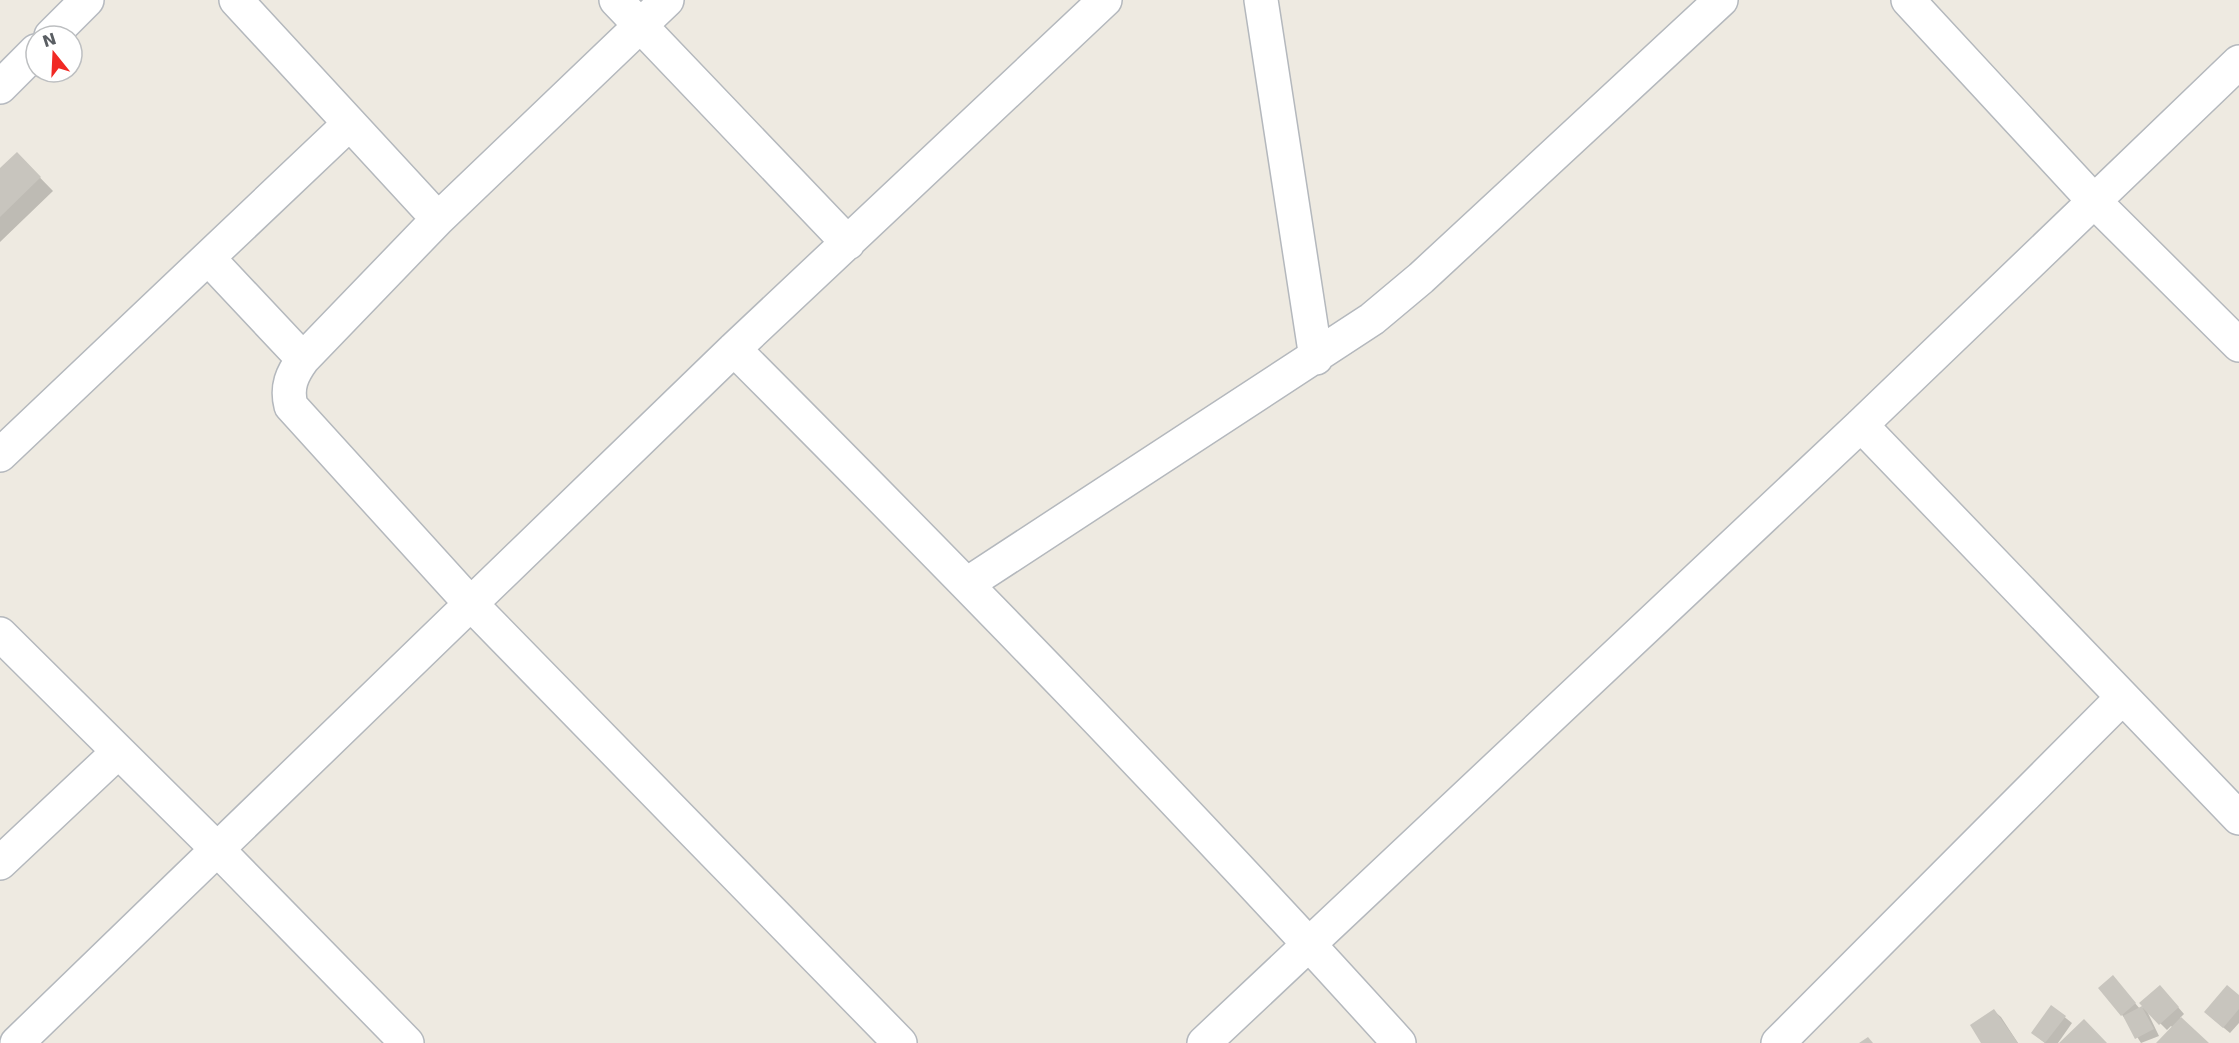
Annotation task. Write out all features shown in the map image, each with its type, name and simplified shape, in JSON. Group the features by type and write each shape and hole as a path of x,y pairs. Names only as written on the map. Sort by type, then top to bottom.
{"street":[{"path":"63,24 87,0"},
{"path":"236,0 438,219"},
{"path":"616,0 848,243"},
{"path":"667,0 438,219 303,359 293,372 288,395 291,405 470,603 900,1043"},
{"path":"17,1043 470,603 1105,0"},
{"path":"1261,0 1316,358"},
{"path":"967,584 1316,358 1372,319 1421,278 1721,0"},
{"path":"1908,0 2094,201 2239,345"},
{"path":"1204,1043 1861,425 2239,62"},
{"path":"0,87 24,63"},
{"path":"0,455 349,124"},
{"path":"209,259 303,359"},
{"path":"734,350 967,584 1309,944 1399,1043"},
{"path":"1861,425 2239,818"},
{"path":"0,634 218,850 406,1043"},
{"path":"1778,1043 2122,698"},
{"path":"0,863 118,752"}],"building":[{"path":"17,152 41,177 0,217 0,168"},
{"path":"2113,975 2136,1003 2121,1016 2098,988"},
{"path":"2160,985 2179,1007 2159,1025 2142,1007 2154,1029 2135,1039 2123,1016 2142,1006 2139,1003"},
{"path":"2227,985 2239,995 2239,1009 2223,1028 2204,1012"},
{"path":"2051,1005 2066,1016 2045,1043 2031,1033"},
{"path":"1994,1009 2018,1043 1981,1043 1970,1025"},
{"path":"2181,1017 2209,1043 2156,1043"},
{"path":"2084,1019 2107,1043 2059,1043"},
{"path":"1868,1037 1873,1043 1859,1043"}]}
